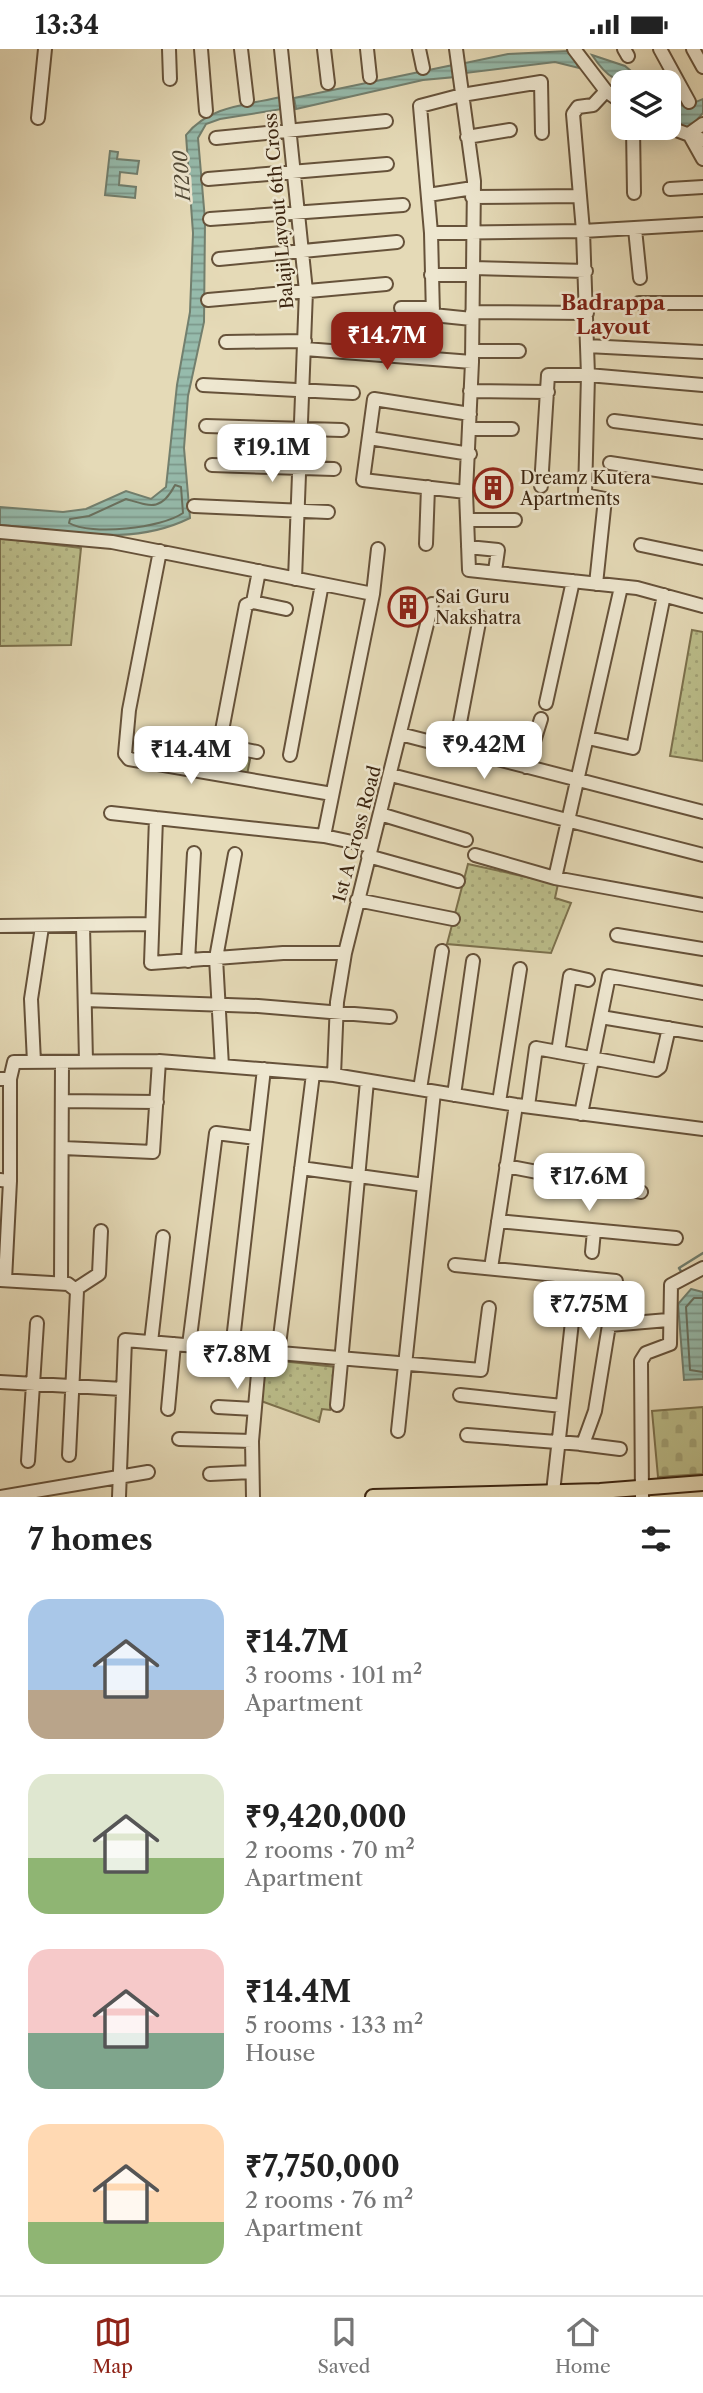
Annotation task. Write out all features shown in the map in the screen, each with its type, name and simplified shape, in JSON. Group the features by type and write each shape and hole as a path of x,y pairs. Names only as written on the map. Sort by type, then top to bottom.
{"main road":[{"path":"373,1497 522,1495 553,1492 600,1494 642,1492 703,1483"}],"street":[{"path":"38,118 45,49"},
{"path":"169,49 170,79"},
{"path":"201,49 206,111"},
{"path":"241,49 247,100"},
{"name":"Balaji Layout 6th Cross","path":"281,49 306,291 300,510 295,579"},
{"path":"324,49 328,83"},
{"path":"367,49 370,77"},
{"path":"419,49 424,68"},
{"path":"574,49 604,89 611,94"},
{"path":"660,49 689,101"},
{"path":"693,49 703,67"},
{"path":"457,56 467,137 473,232 470,454 466,492 469,570 621,587 703,605"},
{"path":"542,133 541,82 462,95 420,106 431,233 433,315 586,313"},
{"path":"596,584 605,499 585,495 588,375 586,271 573,114 578,107 593,105 604,89"},
{"path":"216,138 386,121"},
{"path":"690,134 703,124"},
{"path":"467,137 510,130"},
{"path":"681,131 703,140"},
{"path":"690,134 703,159"},
{"path":"633,140 634,193"},
{"path":"208,179 387,164"},
{"path":"670,189 703,187"},
{"path":"428,195 472,193 580,197"},
{"path":"210,219 403,205"},
{"path":"431,233 583,231 703,224"},
{"path":"635,229 640,278"},
{"path":"219,259 397,242"},
{"path":"431,275 473,271 586,271"},
{"path":"208,300 386,284"},
{"path":"639,303 703,303"},
{"path":"401,308 432,308"},
{"path":"226,342 472,356 519,351"},
{"path":"587,346 703,352"},
{"path":"541,487 548,375 588,375 703,385"},
{"path":"203,385 353,393"},
{"path":"470,391 548,392"},
{"path":"466,492 363,480 374,399 470,414"},
{"path":"614,421 703,432"},
{"path":"205,426 342,430"},
{"path":"470,429 512,429"},
{"path":"369,438 470,454"},
{"path":"610,463 703,477"},
{"path":"212,465 334,469"},
{"path":"426,544 428,487"},
{"path":"194,506 328,512"},
{"path":"467,520 515,520"},
{"path":"0,532 112,541 373,594"},
{"path":"641,545 703,558"},
{"path":"468,547 498,550 495,571"},
{"path":"324,836 373,594 378,549"},
{"path":"160,551 129,710 125,754 130,759 332,794"},
{"path":"253,602 259,572"},
{"path":"546,703 573,581"},
{"path":"290,755 322,584"},
{"path":"555,878 621,587"},
{"path":"587,738 633,748 664,595"},
{"path":"257,752 222,745 220,741 246,605 253,602 286,609"},
{"name":"1st A Cross Road","path":"334,1075 337,1011 345,953 432,604"},
{"path":"455,750 480,617"},
{"path":"526,767 541,719"},
{"path":"488,732 533,744"},
{"path":"400,734 703,812"},
{"path":"391,775 703,855"},
{"path":"111,813 324,836 458,881"},
{"path":"380,814 466,840"},
{"path":"156,818 151,963 284,953 345,953"},
{"path":"188,961 194,853"},
{"path":"222,1066 216,958 235,854"},
{"path":"475,855 555,878 703,905"},
{"path":"357,900 453,919"},
{"path":"0,926 151,924"},
{"path":"83,926 86,1061"},
{"path":"34,1062 31,999 42,927"},
{"path":"617,935 703,949"},
{"path":"419,1089 442,951"},
{"path":"454,1095 473,961"},
{"path":"499,1102 520,969"},
{"path":"558,1052 570,976 588,980"},
{"path":"581,1114 609,976 703,993"},
{"path":"85,1000 337,1011 390,1017"},
{"path":"601,1017 703,1034"},
{"path":"491,1268 506,1166 536,1048 656,1070 660,1067 669,1028"},
{"path":"64,1149 153,1152 159,1061"},
{"path":"76,1289 61,1283 3,1280 5,1079 14,1062 159,1061 334,1075 522,1106 703,1129"},
{"path":"61,1283 64,1149 62,1062"},
{"path":"232,1349 264,1069"},
{"path":"278,1353 313,1074"},
{"path":"337,1405 367,1081"},
{"path":"398,1431 434,1092"},
{"path":"62,1101 157,1102"},
{"path":"189,1345 216,1133 256,1137"},
{"path":"506,1166 641,1192"},
{"path":"301,1168 424,1185"},
{"path":"498,1221 676,1238"},
{"path":"76,1289 99,1274 101,1231"},
{"path":"592,1252 594,1231"},
{"path":"151,1342 163,1237"},
{"path":"455,1265 616,1281"},
{"path":"642,1492 641,1361 646,1353 670,1344 668,1319 671,1285 703,1268"},
{"path":"553,1492 577,1277"},
{"path":"69,1455 78,1297 76,1289"},
{"path":"119,1497 125,1340 481,1370 489,1308"},
{"path":"580,1444 586,1441 592,1423 609,1325 668,1319"},
{"path":"29,1461 37,1323"},
{"path":"168,1409 174,1344"},
{"path":"253,1497 251,1441 260,1351"},
{"path":"0,1382 123,1389"},
{"path":"460,1395 562,1406"},
{"path":"218,1407 254,1409"},
{"path":"467,1435 620,1449"},
{"path":"179,1439 251,1441"},
{"path":"0,1497 148,1472"},
{"path":"210,1474 252,1472"}],"green space":[{"path":"0,538 81,548 71,645 0,646"},
{"path":"692,630 703,632 703,761 670,756"},
{"path":"200,745 251,754 247,775 199,764"},
{"path":"468,864 558,884 555,898 571,903 551,953 447,944"},
{"path":"263,1359 336,1367 330,1410 322,1409 319,1422 261,1401"},
{"path":"703,1407 703,1474 658,1477 652,1411"}],"water":[{"path":"569,51 579,68 555,62 466,73 465,63 508,54"},
{"path":"592,55 630,70 611,70 611,76"},
{"path":"453,65 455,77 423,80 296,109 294,98"},
{"path":"281,97 282,109 220,119 206,124 198,138 205,220 204,322 188,396 184,448 190,518 143,533 120,535 0,525 0,507 63,512 86,509 126,491 151,499 166,487 177,385 190,312 193,233 186,135 195,125 217,112"},
{"path":"703,99 703,113 688,130 681,125 681,105 686,106"},
{"path":"110,151 118,152 117,159 139,161 137,174 120,172 119,185 136,187 135,198 105,195"},
{"path":"691,1289 703,1292 703,1379 684,1380 678,1304"}],"waterway":[{"path":"682,1273 679,1268 703,1253"}],"place":[{"name":"Dreamz Kutera Apartments","path":"493,488"},
{"name":"Sai Guru Nakshatra","path":"408,607"}],"district":[{"name":"Badrappa Layout","path":"613,314"}],"water label":[{"name":"H200","path":"182,176"}]}
